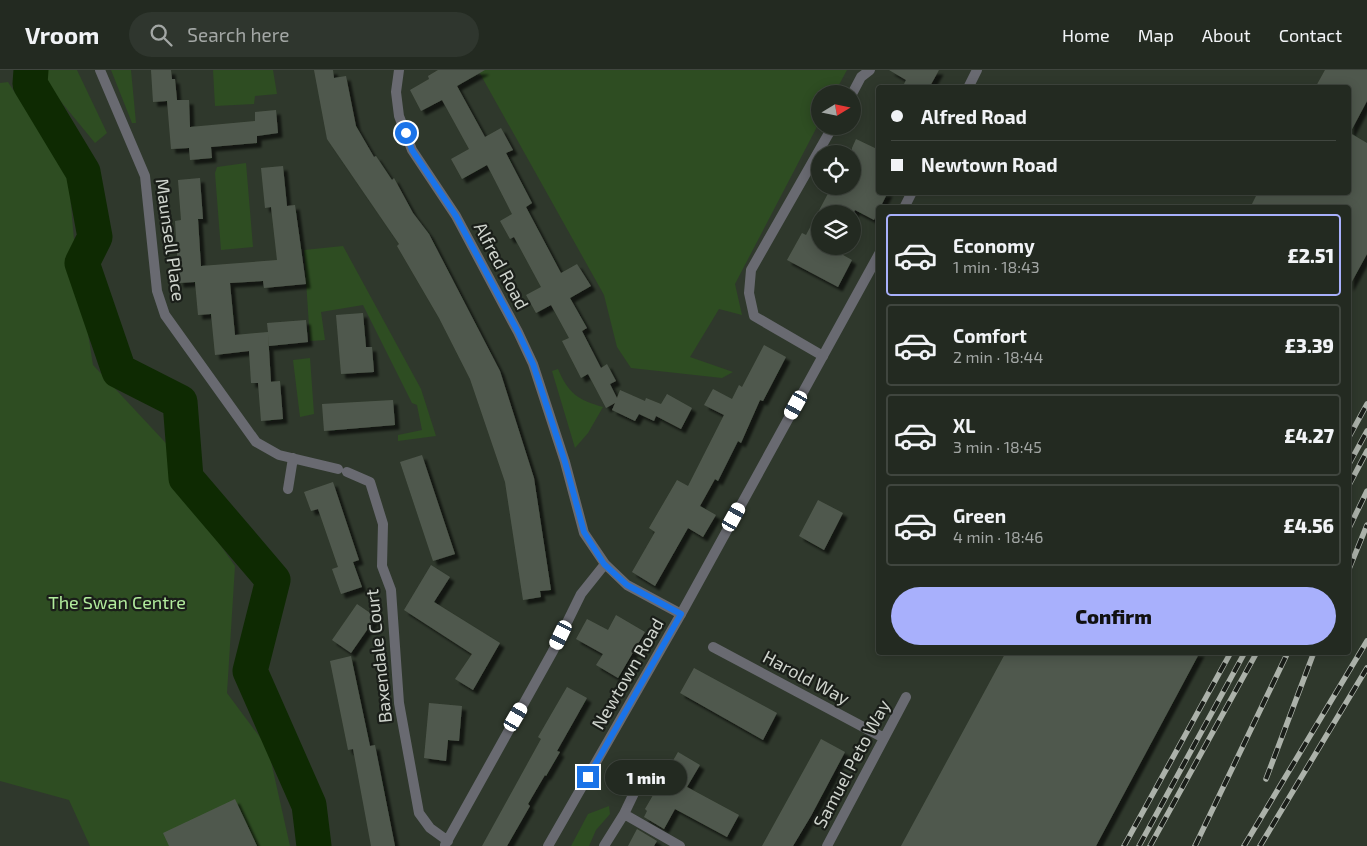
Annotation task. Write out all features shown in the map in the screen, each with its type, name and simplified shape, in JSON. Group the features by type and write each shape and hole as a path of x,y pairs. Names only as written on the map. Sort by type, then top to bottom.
{"street":[{"name":"Maunsell Place","path":"100,70 146,176 158,291 165,315 256,442 279,455 343,471"},
{"name":"Alfred Road","path":"399,70 396,92 399,116 412,150 456,216 533,364 565,462 584,532 604,564 627,585 681,614"},
{"path":"857,85 861,77 870,70"},
{"path":"970,85 977,70"},
{"path":"823,356 754,316 749,293 751,270 828,135"},
{"name":"Newtown Road","path":"548,846 681,614 876,259"},
{"path":"288,489 293,458"},
{"name":"Baxendale Court","path":"343,471 370,482 378,500 383,524 382,566 391,590 399,703 419,813 430,828 446,843"},
{"path":"446,843 553,651 581,594 604,564"},
{"name":"Harold Way","path":"713,647 744,658 884,738"},
{"name":"Samuel Peto Way","path":"827,846 906,697"},
{"path":"604,846 624,814 646,770"},
{"path":"624,814 680,846"}],"green space":[{"path":"35,70 77,70 107,133 95,143"},
{"path":"111,70 131,70 136,123 132,123"},
{"path":"213,70 273,70 277,94 255,96 254,104 215,106"},
{"path":"478,70 847,70 839,85 811,85 811,135 813,135 735,284 742,315 719,309 690,357 733,372 722,378 631,368 617,347 604,295"},
{"name":"The Swan Centre","path":"8,82 68,173 75,251 93,365 177,455 186,496 235,566 227,693 268,748 290,846 90,846 69,800 0,781 0,83"},
{"path":"246,163 253,247 221,250 215,173 217,167"},
{"path":"343,246 421,389 436,436 398,441 398,435 422,430 417,405 412,403 363,305 321,312 325,340 310,341 304,250"},
{"path":"310,358 314,414 300,417 293,360"},
{"path":"558,369 570,390 580,398 603,407 588,433 575,448 552,371"},
{"path":"609,806 610,814 596,830 589,846 571,846 588,814"}],"building":[{"path":"151,70 171,70 172,79 175,79 177,100 189,100 190,127 255,121 255,112 276,110 278,133 257,136 257,143 211,147 212,158 190,160 189,148 171,149 167,101 153,102"},
{"path":"314,70 333,70 334,78 346,76 356,126 374,157 376,156 392,180 394,178 413,213 429,234 500,371 534,478 551,590 540,591 541,597 523,600 505,482 470,379 439,318 397,246 399,244 327,139"},
{"path":"438,70 485,70 457,86 485,137 501,128 513,150 506,153 532,203 526,207 561,273 577,264 591,286 570,298 587,328 582,331 601,368 607,364 616,381 610,384 617,398 620,390 645,401 646,398 661,404 667,394 692,408 681,429 656,416 654,421 639,414 635,421 612,410 615,403 606,408 588,374 581,378 562,341 569,338 551,305 536,313 526,295 541,287 514,237 510,239 500,221 512,214 487,165 462,179 451,159 469,149 442,100 421,111 410,90 429,79 428,76"},
{"path":"889,70 939,70 931,85 904,85 906,80"},
{"path":"1325,70 1367,70 1367,101 1351,131 1351,85 1317,85"},
{"path":"1351,134 1367,143 1367,254 1351,283 1351,205 1252,205 1256,195 1351,195"},
{"path":"856,139 876,149 876,195 886,195 882,205 876,205 874,220 861,213 861,205 822,205 827,195 861,195 861,145 853,145"},
{"path":"283,166 287,206 295,205 306,284 264,288 263,281 230,283 235,335 268,332 267,323 306,320 308,342 269,346 268,333 271,382 280,381 283,419 261,421 258,383 251,383 249,351 215,355 211,314 198,315 195,282 179,283 175,221 181,220 178,180 200,178 203,219 198,219 201,266 277,260 271,207 265,208 261,168"},
{"path":"811,226 811,255 843,255 852,260 838,287 787,260 802,233 806,235"},
{"path":"363,313 366,347 372,347 374,372 341,374 336,315"},
{"path":"764,345 786,357 763,401 760,400 741,443 738,441 718,481 715,479 700,506 716,515 703,537 688,528 655,586 632,572 655,532 649,528 677,480 688,486 724,415 704,405 713,389 732,399 739,385 742,387"},
{"path":"393,400 395,425 324,431 322,404"},
{"path":"422,455 455,554 433,561 400,462"},
{"path":"333,482 359,560 353,562 362,587 341,594 332,569 338,567 318,509 311,511 304,492"},
{"path":"818,500 843,513 824,550 799,536"},
{"path":"431,565 450,577 434,602 500,643 473,690 455,679 472,654 404,610"},
{"path":"357,604 376,617 351,653 332,640"},
{"path":"616,615 645,632 618,678 596,665 603,654 576,639 587,619 608,630"},
{"path":"1004,655 1198,655 1096,846 901,846"},
{"path":"351,656 370,746 375,745 395,846 371,846 353,749 348,750 330,661"},
{"path":"694,668 777,713 763,740 680,693"},
{"path":"567,687 587,698 557,751 560,752 528,804 530,806 507,846 482,846 541,739 538,737"},
{"path":"429,703 462,706 459,741 448,740 446,761 424,758"},
{"path":"821,739 845,752 811,816 793,846 762,846"},
{"path":"678,752 700,765 687,787 739,815 727,837 675,809 664,829 644,817 647,811 645,809"},
{"path":"235,799 257,846 169,846 163,833"},
{"path":"637,829 657,841 654,846 628,846"}],"waterway":[{"path":"31,70 30,84 83,172 95,237 82,263 119,371 180,402 186,478 273,580 250,671 309,805 314,846"}],"railway":[{"path":"1351,433 1367,404"},
{"path":"1351,460 1367,431"},
{"path":"1351,481 1367,451"},
{"path":"1351,524 1367,491"},
{"path":"1351,564 1367,525"},
{"path":"1244,846 1367,641"},
{"path":"1124,846 1229,655"},
{"path":"1139,846 1243,655"},
{"path":"1150,846 1255,655"},
{"path":"1195,846 1287,655"},
{"path":"1266,779 1313,655"},
{"path":"1260,846 1367,668"}],"route":[{"path":"406,133 412,150 456,216 533,364 565,462 584,532 604,564 627,585 681,614 588,777"}]}
